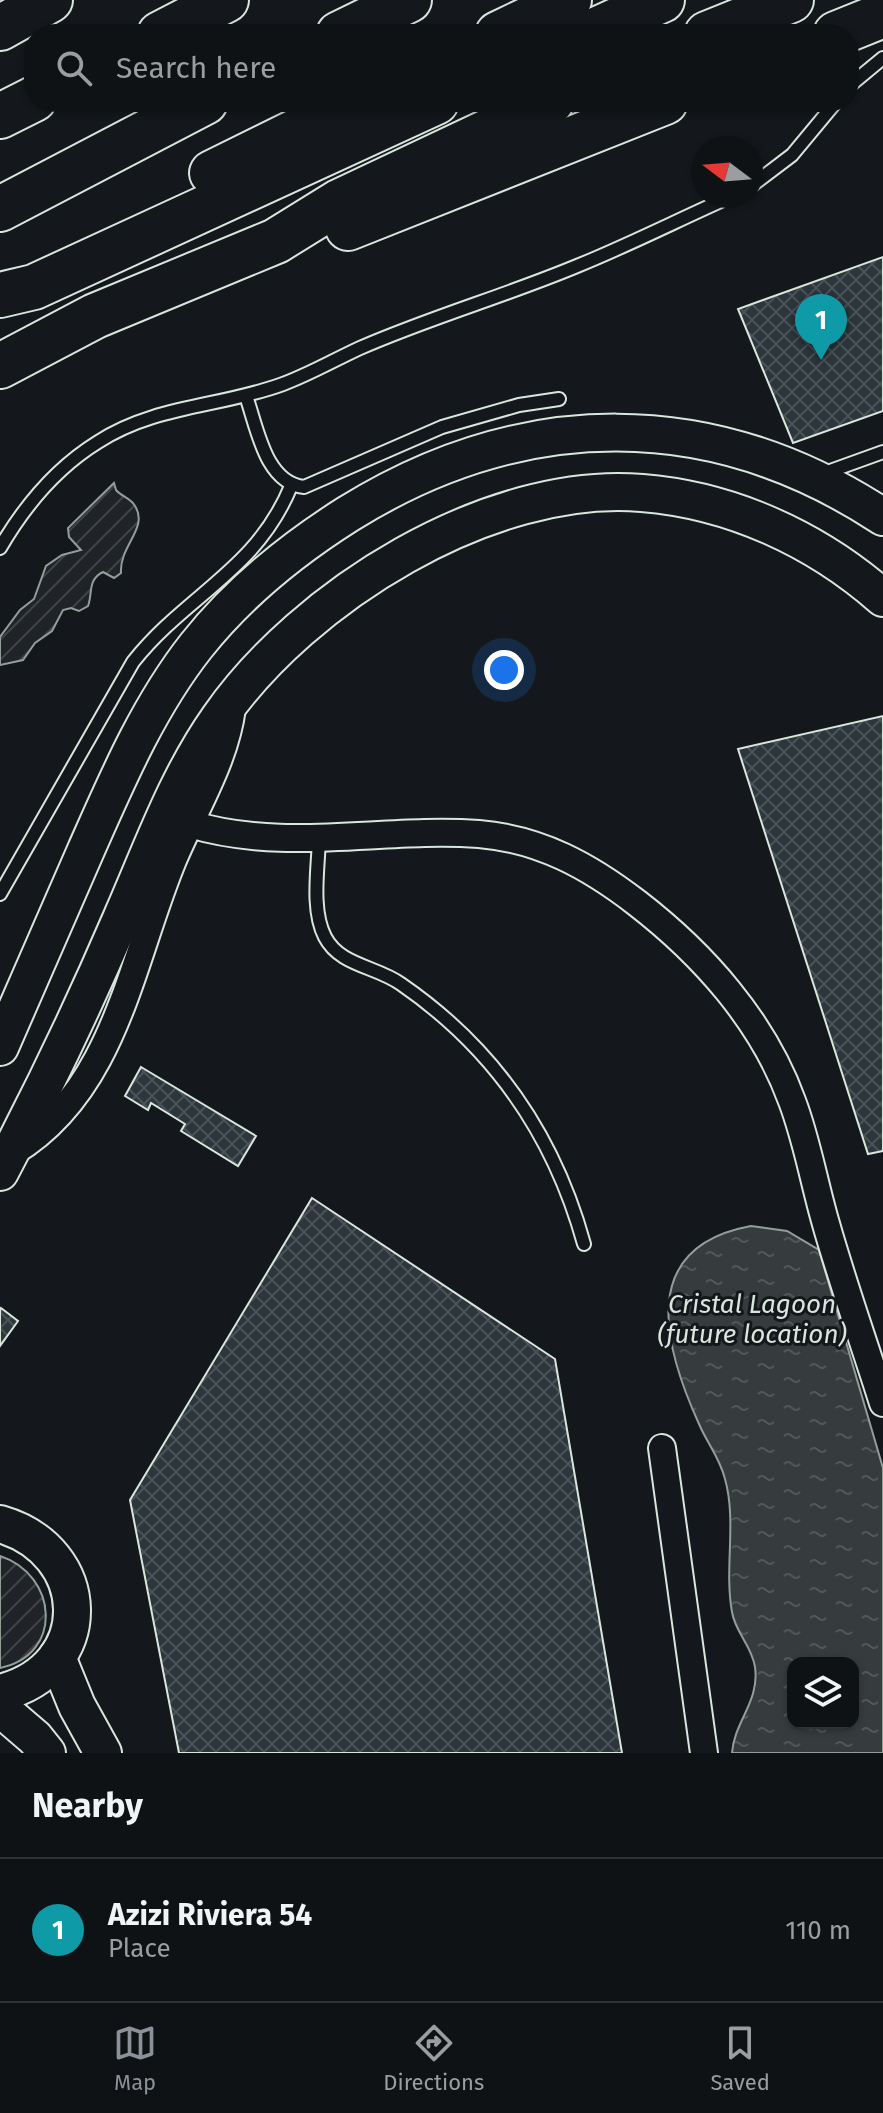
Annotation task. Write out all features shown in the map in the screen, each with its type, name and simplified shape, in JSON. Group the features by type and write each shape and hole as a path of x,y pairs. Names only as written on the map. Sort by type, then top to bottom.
{"highway":[{"path":"0,28 50,0"},
{"path":"179,24 226,0"},
{"path":"360,24 409,0"},
{"path":"519,24 569,0"},
{"path":"609,24 662,0"},
{"path":"732,24 791,0"},
{"path":"859,25 883,15"},
{"path":"0,116 24,104"},
{"path":"0,209 186,112"},
{"path":"0,293 56,255 336,112"},
{"path":"0,293 34,287 414,112"},
{"path":"0,366 95,316 276,241 339,202 530,112"},
{"path":"276,241 314,237 351,227 640,112"}],"street":[{"path":"0,1047 119,776 152,711 195,648 257,581 304,543 370,501 450,461 541,437 588,431 683,437 734,447 814,477 883,517"},
{"path":"5,1163 54,1068 194,757 234,697 257,669 319,611 392,562 471,524 542,504 599,493 640,492 681,498 760,521 834,559 883,598"},
{"path":"5,1163 57,1117 95,1062 129,990 157,903 226,741 234,697"},
{"path":"190,824 236,835 319,839 479,834 530,843 584,866 646,910 693,952 757,1029 793,1101 827,1228 883,1403"},
{"path":"115,933 157,903"},
{"path":"662,1448 704,1753"},
{"path":"0,1524 39,1540 65,1574 71,1595 72,1616 67,1638 57,1657 41,1675 20,1688 0,1693"},
{"path":"57,1657 77,1706 103,1753"},
{"path":"0,1708 35,1738 47,1753"}],"lane":[{"path":"859,78 883,58"},
{"path":"763,177 792,155 828,112"},
{"path":"0,548 27,505 50,480 99,441 152,416 246,396 306,375 360,349 578,266 706,208"},
{"path":"246,396 274,471 291,486 315,483 442,427 519,405 559,399"},
{"path":"814,477 883,452"},
{"path":"1,888 133,662 153,636 245,560 273,524 291,486"},
{"path":"319,839 318,908 325,938 348,960 395,979 425,1000 463,1032 504,1077 550,1151 574,1207 584,1244"}],"shaded area":[{"path":"114,483 116,490 133,503 138,514 136,530 124,554 121,573 114,578 103,572 98,575 88,606 79,611 71,608 63,610 52,631 35,643 23,660 0,665 0,637 20,610 34,599 46,566 62,555 81,550 69,537 68,528"},
{"path":"0,1556 19,1566 33,1580 42,1596 46,1614 43,1632 35,1648 21,1660 0,1668"}],"water":[{"name":"Cristal Lagoon (future location)","path":"751,1226 787,1231 819,1250 883,1468 883,1753 732,1753 737,1731 754,1690 755,1667 732,1612 730,1512 725,1479 686,1394 670,1333 669,1304 675,1278 689,1255 714,1237"}],"building":[{"path":"883,257 883,411 793,443 738,309"},
{"path":"883,716 883,1151 868,1154 738,749"},
{"path":"141,1067 256,1136 238,1166 181,1131 185,1124 151,1103 148,1110 125,1096"},
{"path":"312,1198 555,1359 622,1753 179,1753 130,1500"},
{"path":"0,1310 18,1321 0,1346"}],"place":[{"name":"Azizi Riviera 54","path":"821,360"}]}
